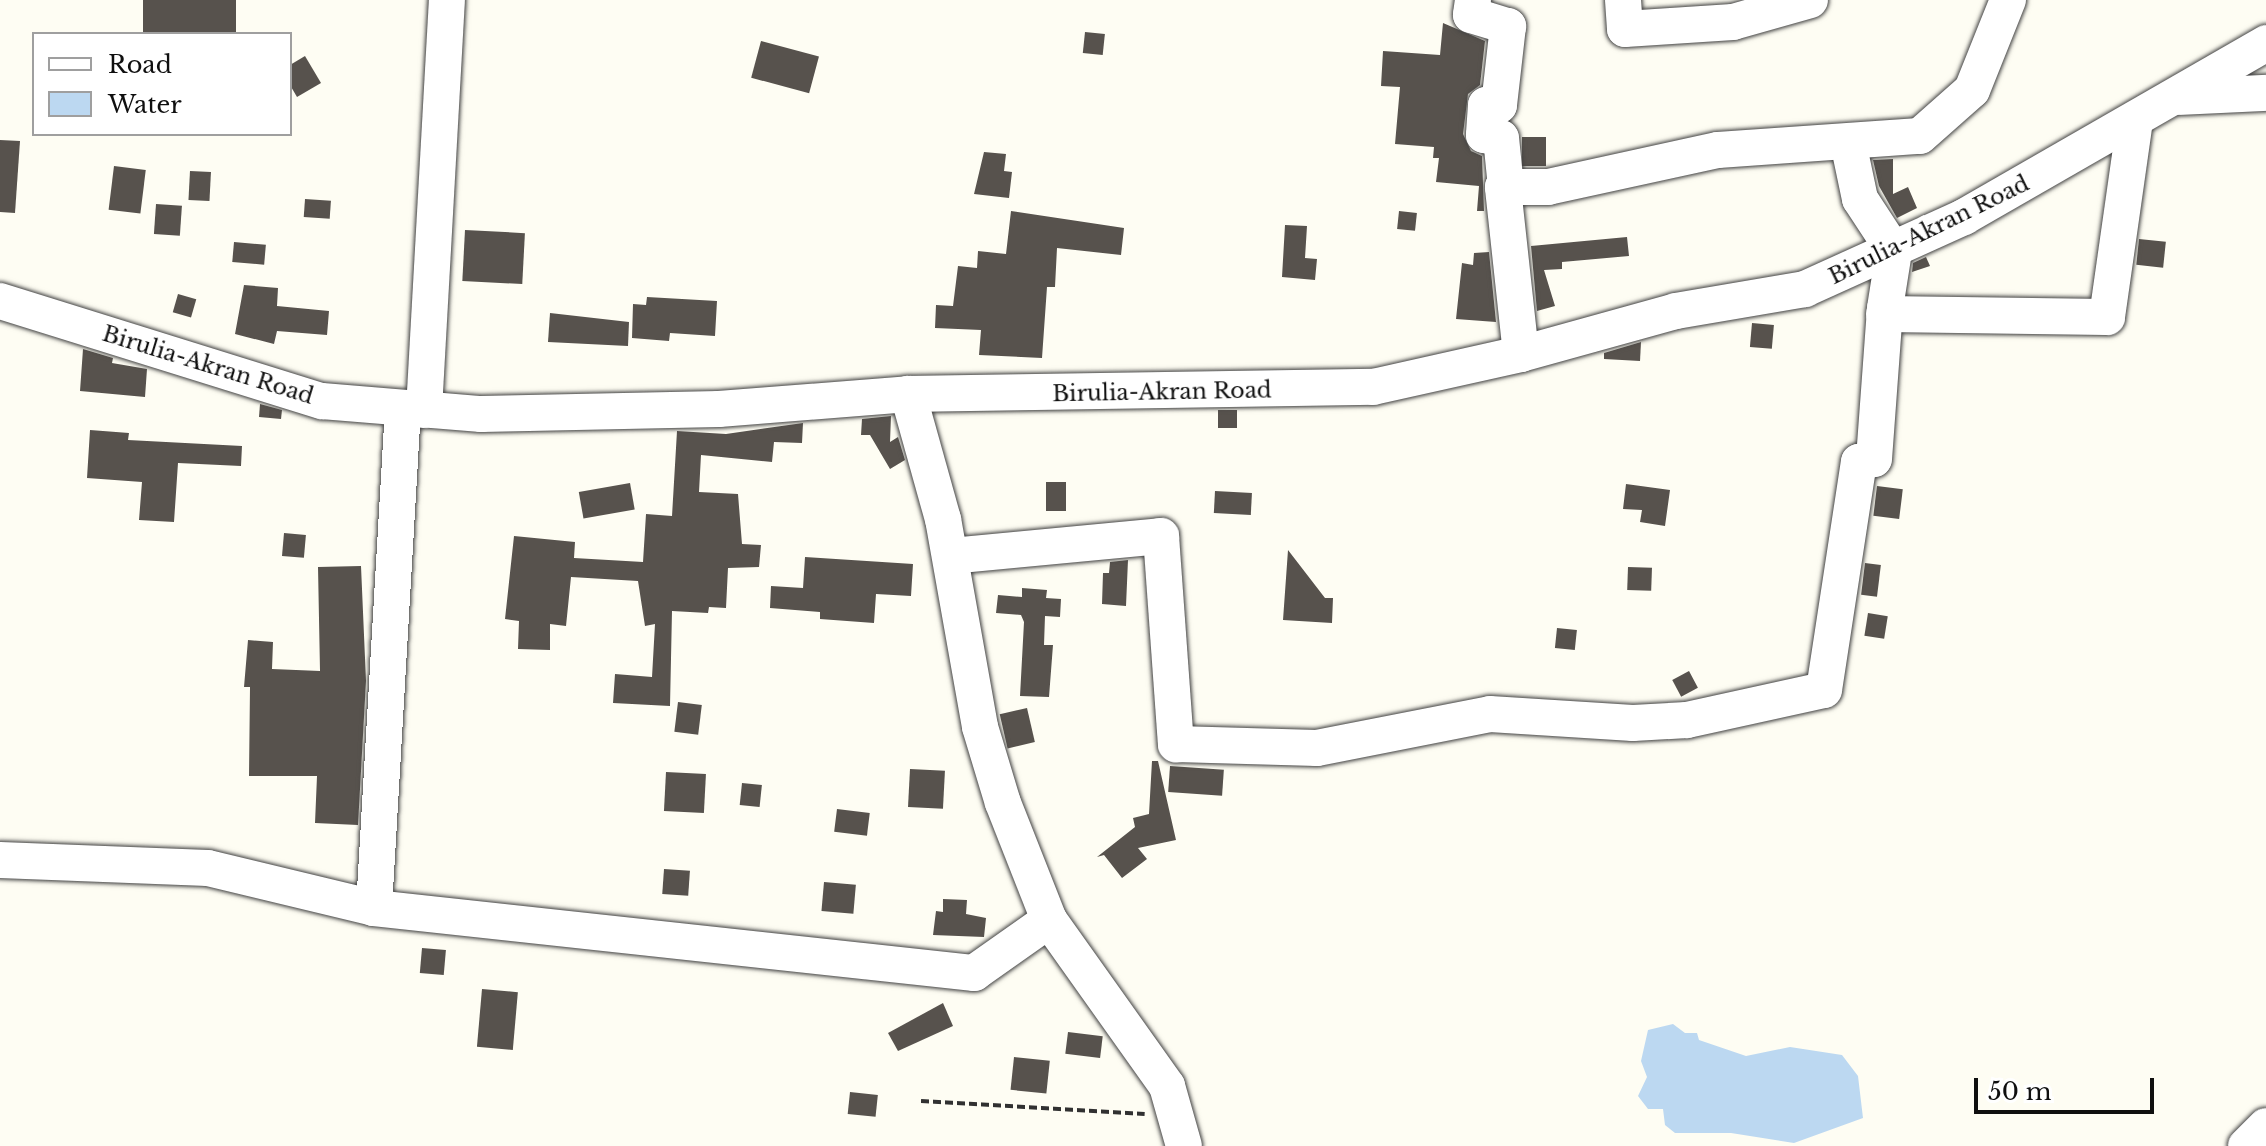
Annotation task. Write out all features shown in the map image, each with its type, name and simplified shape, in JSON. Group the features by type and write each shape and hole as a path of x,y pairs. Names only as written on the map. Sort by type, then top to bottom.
{"street":[{"path":"374,908 447,0"},
{"path":"1473,0 1471,15 1508,26 1499,105 1486,105 1484,135 1501,138 1521,354"},
{"path":"1623,0 1625,29 1733,22 1810,0"},
{"path":"1506,187 1548,187 1718,150 1920,136 1972,90 2008,0"},
{"name":"Birulia-Akran Road","path":"0,301 322,401 481,414 719,409 908,394 1373,387 1521,354 1676,311 1805,289 1894,251 2135,120 2266,43"},
{"path":"2168,100 2196,93 2266,93"},
{"path":"1884,314 2107,317 2135,120"},
{"path":"951,556 1161,536 1176,744 1317,748 1503,713 1633,723 1687,720 1824,690 1859,462 1874,459 1884,314 1894,251 1860,199 1848,142"},
{"path":"908,394 951,556 980,727 1049,920 1167,1086 1180,1131"},
{"path":"0,860 208,868 374,908 974,973 1049,920"},
{"path":"2246,1146 2266,1126"}],"path":[{"path":"921,1101 1180,1131"}],"water":[{"path":"1673,1024 1685,1033 1697,1033 1699,1040 1746,1056 1790,1047 1842,1055 1858,1076 1863,1118 1794,1143 1731,1133 1675,1133 1665,1125 1663,1109 1648,1109 1638,1096 1647,1077 1641,1061 1648,1030"}],"building":[{"path":"143,0 236,0 236,32 143,32"},
{"path":"1443,23 1485,41 1480,85 1468,94 1463,134 1471,151 1482,156 1484,211 1477,211 1479,186 1436,182 1439,158 1433,158 1434,147 1395,144 1400,87 1381,86 1383,51 1440,55"},
{"path":"1085,32 1105,34 1103,55 1083,53"},
{"path":"761,41 819,57 809,93 751,78"},
{"path":"305,56 321,83 297,97 292,88 292,64"},
{"path":"1522,137 1546,137 1546,166 1522,166"},
{"path":"0,140 20,141 15,213 0,212"},
{"path":"984,152 1006,154 1004,171 1012,172 1009,198 974,194"},
{"path":"1893,159 1893,194 1908,187 1917,208 1897,218 1879,186 1873,160"},
{"path":"114,166 146,170 140,214 109,210"},
{"path":"190,171 211,172 209,201 188,200"},
{"path":"305,199 331,201 330,219 304,217"},
{"path":"156,204 182,206 180,236 154,234"},
{"path":"1011,211 1124,228 1121,255 1057,248 1055,287 1047,287 1042,358 979,355 981,330 935,328 936,305 953,306 958,266 977,268 978,251 1006,254"},
{"path":"1399,211 1417,213 1415,231 1397,229"},
{"path":"1285,225 1307,226 1305,258 1317,259 1315,280 1282,277"},
{"path":"465,230 525,233 522,284 462,281"},
{"path":"1627,237 1629,256 1562,262 1562,269 1544,270 1555,306 1537,311 1531,246"},
{"path":"2139,239 2166,242 2163,268 2136,265"},
{"path":"234,242 266,245 264,265 232,262"},
{"path":"1489,252 1496,322 1456,319 1462,263 1473,265 1474,253"},
{"path":"1926,257 1930,266 1912,272 1913,263"},
{"path":"244,285 278,288 277,306 329,311 327,335 277,331 274,344 235,334"},
{"path":"178,294 196,299 191,318 173,312"},
{"path":"647,297 717,301 715,336 670,333 669,341 632,338 633,304 646,305"},
{"path":"550,313 629,322 628,346 548,342"},
{"path":"1752,323 1774,325 1772,349 1750,347"},
{"path":"1641,342 1640,361 1604,359 1604,353"},
{"path":"83,349 113,358 112,363 147,369 145,397 80,391"},
{"path":"260,404 282,410 281,419 259,417"},
{"path":"1218,410 1237,410 1237,428 1218,428"},
{"path":"891,416 890,442 898,437 905,460 890,469 870,435 861,435 862,419"},
{"path":"803,423 802,443 774,442 772,462 701,455 699,492 738,494 742,544 761,545 759,567 728,568 726,608 709,607 708,613 672,611 670,706 613,703 615,674 652,677 655,624 645,626 638,581 571,577 566,626 550,624 550,650 518,649 519,621 505,619 514,536 575,542 574,558 643,562 646,514 672,516 677,431 726,434"},
{"path":"90,430 129,433 128,440 242,446 241,466 178,463 174,522 139,520 142,482 87,478"},
{"path":"1046,482 1066,482 1066,511 1046,511"},
{"path":"630,483 635,510 583,519 579,492"},
{"path":"1626,484 1670,490 1665,526 1640,522 1642,510 1623,509"},
{"path":"1877,486 1903,489 1899,519 1873,516"},
{"path":"1215,491 1252,493 1251,515 1214,513"},
{"path":"284,533 306,535 304,558 282,556"},
{"path":"1288,550 1325,598 1333,598 1332,623 1283,620"},
{"path":"805,557 913,564 911,596 876,594 874,623 820,619 820,612 770,608 771,586 803,588"},
{"path":"1128,560 1126,606 1102,604 1103,573 1109,573 1110,562"},
{"path":"1865,563 1881,565 1877,597 1861,595"},
{"path":"361,566 366,681 358,825 315,823 317,776 249,776 250,687 244,687 248,640 273,642 272,669 320,671 318,567"},
{"path":"1628,567 1652,568 1651,591 1627,590"},
{"path":"1022,588 1047,590 1046,598 1061,599 1060,617 1045,616 1044,645 1053,645 1049,697 1020,696 1024,622 1021,615 996,613 998,595 1022,597"},
{"path":"1868,613 1888,616 1884,639 1864,636"},
{"path":"1557,628 1577,630 1575,650 1555,648"},
{"path":"1689,671 1698,688 1681,697 1672,680"},
{"path":"678,702 702,705 698,735 674,732"},
{"path":"1027,708 1035,742 1008,748 1000,714"},
{"path":"1152,761 1158,761 1176,840 1138,848 1147,859 1122,878 1104,855 1097,857 1135,827 1133,818 1149,814"},
{"path":"1170,766 1224,770 1222,796 1168,792"},
{"path":"910,769 945,771 943,809 908,807"},
{"path":"666,772 706,774 704,813 664,811"},
{"path":"742,783 762,785 760,807 740,805"},
{"path":"837,809 870,813 867,836 834,832"},
{"path":"664,869 690,871 688,896 662,894"},
{"path":"824,882 856,885 853,914 821,911"},
{"path":"943,899 967,900 966,914 986,918 984,937 933,935 936,911 943,912"},
{"path":"422,948 446,950 444,975 420,973"},
{"path":"482,989 518,992 513,1050 477,1047"},
{"path":"943,1003 953,1026 898,1051 888,1033"},
{"path":"1068,1032 1103,1036 1100,1058 1065,1054"},
{"path":"1014,1057 1050,1061 1046,1094 1011,1090"},
{"path":"850,1092 878,1095 876,1117 848,1114"}]}
